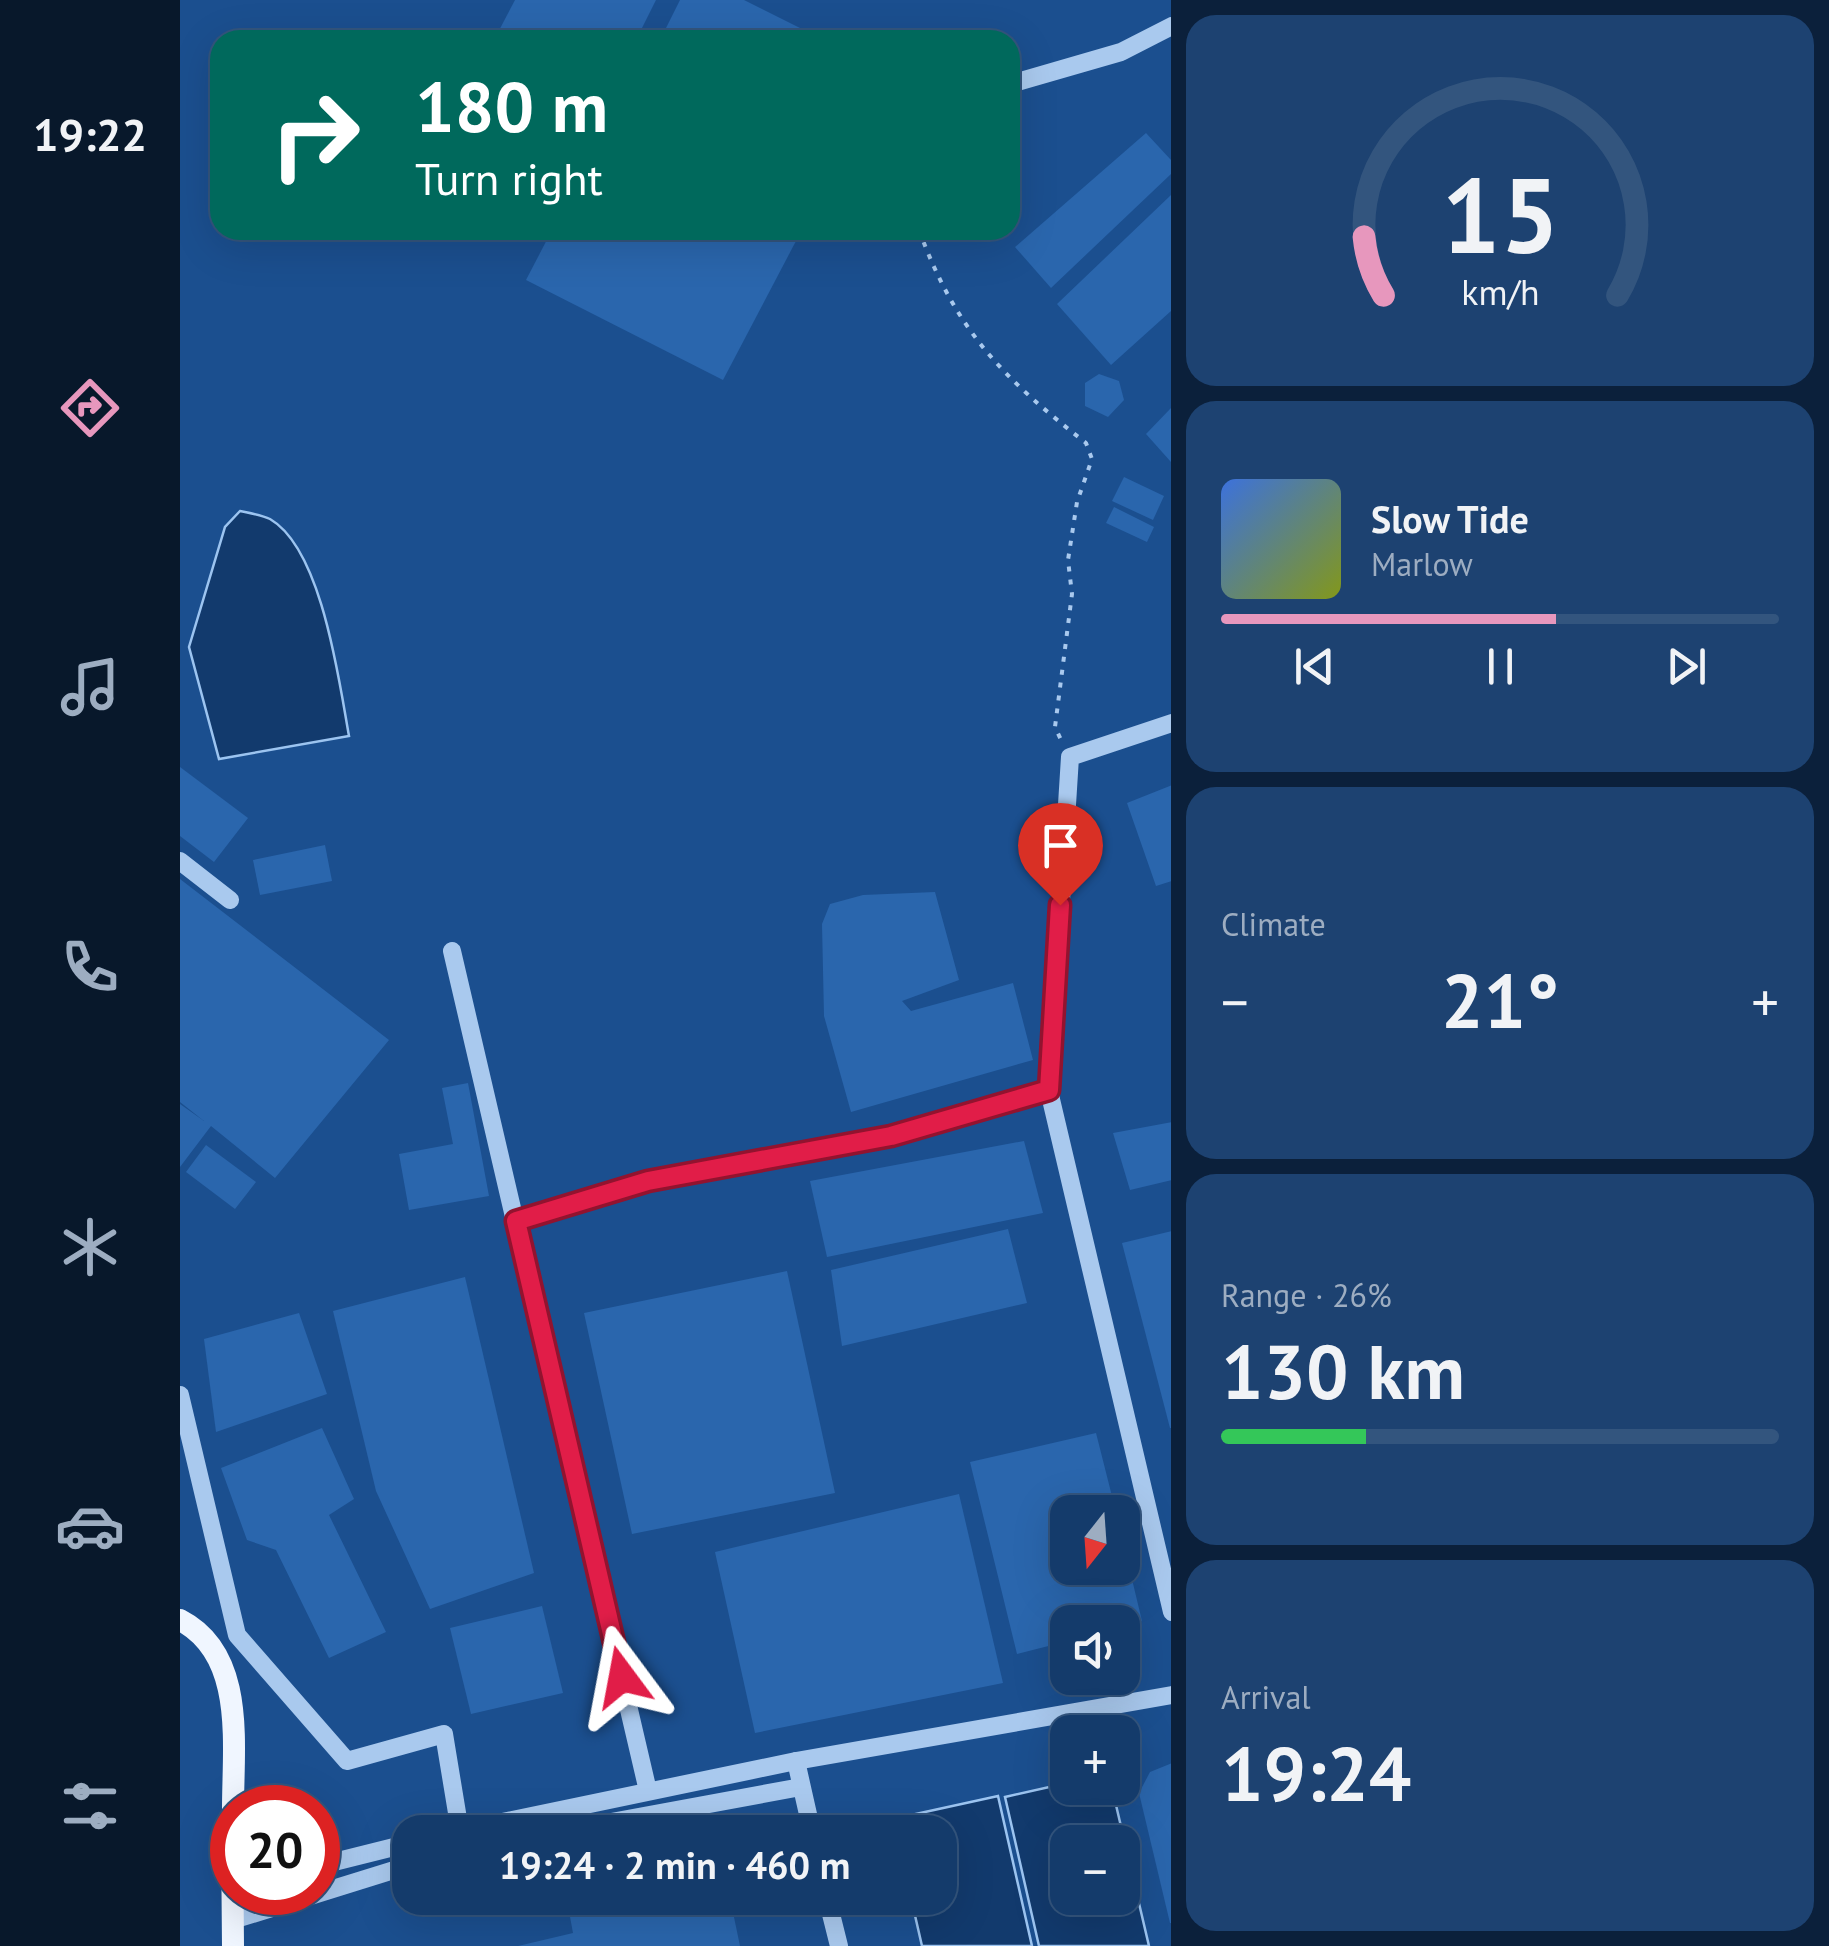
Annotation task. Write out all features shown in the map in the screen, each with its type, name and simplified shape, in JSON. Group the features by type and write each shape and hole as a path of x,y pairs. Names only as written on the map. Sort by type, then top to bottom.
{"main road":[{"path":"180,1620 210,1641 224,1664 232,1721 233,1785"},
{"path":"233,1915 233,1946"}],"lane":[{"path":"1020,81 1121,52 1171,27"},
{"path":"1171,723 1070,757 1049,1090 1171,1608"},
{"path":"180,860 230,900"},
{"path":"452,951 648,1791"},
{"path":"516,1221 648,1181 891,1136 1049,1090"},
{"path":"180,1396 237,1635 347,1761 444,1734 456,1815"},
{"path":"537,1815 796,1761 1171,1695"},
{"path":"796,1761 808,1815"},
{"path":"649,1815 802,1787"},
{"path":"340,1861 392,1848"},
{"path":"233,1920 392,1870"},
{"path":"832,1915 840,1946"}],"path":[{"path":"925,240 964,326 991,361 1086,443 1092,459 1077,502 1068,560 1072,594 1058,682 1055,727 1070,757"}],"water":[{"path":"240,511 270,519 288,535 303,558 325,618 349,736 219,759 189,647 225,527"},
{"path":"1050,1787 1050,1805 1116,1805 1121,1825 1050,1825 1050,1915 1140,1915 1140,1908 1149,1946 1039,1946 1005,1797"},
{"path":"998,1796 1032,1946 922,1946 915,1915 957,1915 957,1815 911,1815"}],"building":[{"path":"515,0 656,0 641,30 499,30"},
{"path":"680,0 744,0 804,30 665,30"},
{"path":"1146,133 1171,160 1171,174 1051,288 1015,247"},
{"path":"1171,195 1171,311 1111,365 1057,304"},
{"path":"547,240 796,241 723,380 526,280"},
{"path":"1099,374 1119,381 1124,400 1108,417 1085,406 1085,383"},
{"path":"1171,408 1171,462 1146,434"},
{"path":"1124,477 1164,496 1153,520 1112,501"},
{"path":"1114,507 1154,527 1147,542 1106,523"},
{"path":"180,767 248,818 214,862 180,836"},
{"path":"1171,785 1171,881 1156,886 1127,803"},
{"path":"325,845 332,881 260,895 253,860"},
{"path":"180,879 389,1040 275,1178 211,1126 180,1167 180,1104 204,1121 180,1102"},
{"path":"935,892 959,980 902,1001 911,1011 1013,983 1033,1060 851,1112 824,1016 822,924 830,904 863,895"},
{"path":"468,1083 489,1196 409,1210 399,1154 453,1144 442,1088"},
{"path":"1171,1122 1171,1180 1130,1190 1113,1133"},
{"path":"1024,1141 1043,1213 827,1257 810,1181"},
{"path":"206,1145 256,1182 235,1209 186,1172"},
{"path":"1008,1229 1027,1303 842,1346 831,1270"},
{"path":"1171,1231 1171,1428 1170,1428 1122,1243"},
{"path":"787,1271 835,1493 632,1534 584,1313"},
{"path":"465,1277 534,1573 430,1609 376,1491 333,1311"},
{"path":"299,1313 327,1394 216,1432 204,1339"},
{"path":"322,1428 354,1499 329,1515 386,1632 329,1658 276,1550 247,1540 221,1468"},
{"path":"1096,1433 1112,1495 1050,1495 1050,1585 1133,1585 1138,1605 1050,1605 1050,1646 1017,1654 970,1462"},
{"path":"959,1494 1003,1683 755,1733 715,1552"},
{"path":"542,1606 563,1693 471,1714 450,1628"},
{"path":"1171,1763 1171,1923 1140,1797 1150,1772"},
{"path":"570,1915 734,1915 740,1946 518,1946 573,1933"}],"route":[{"path":"622,1677 516,1221 648,1181 891,1136 1049,1090 1060,905"}]}
